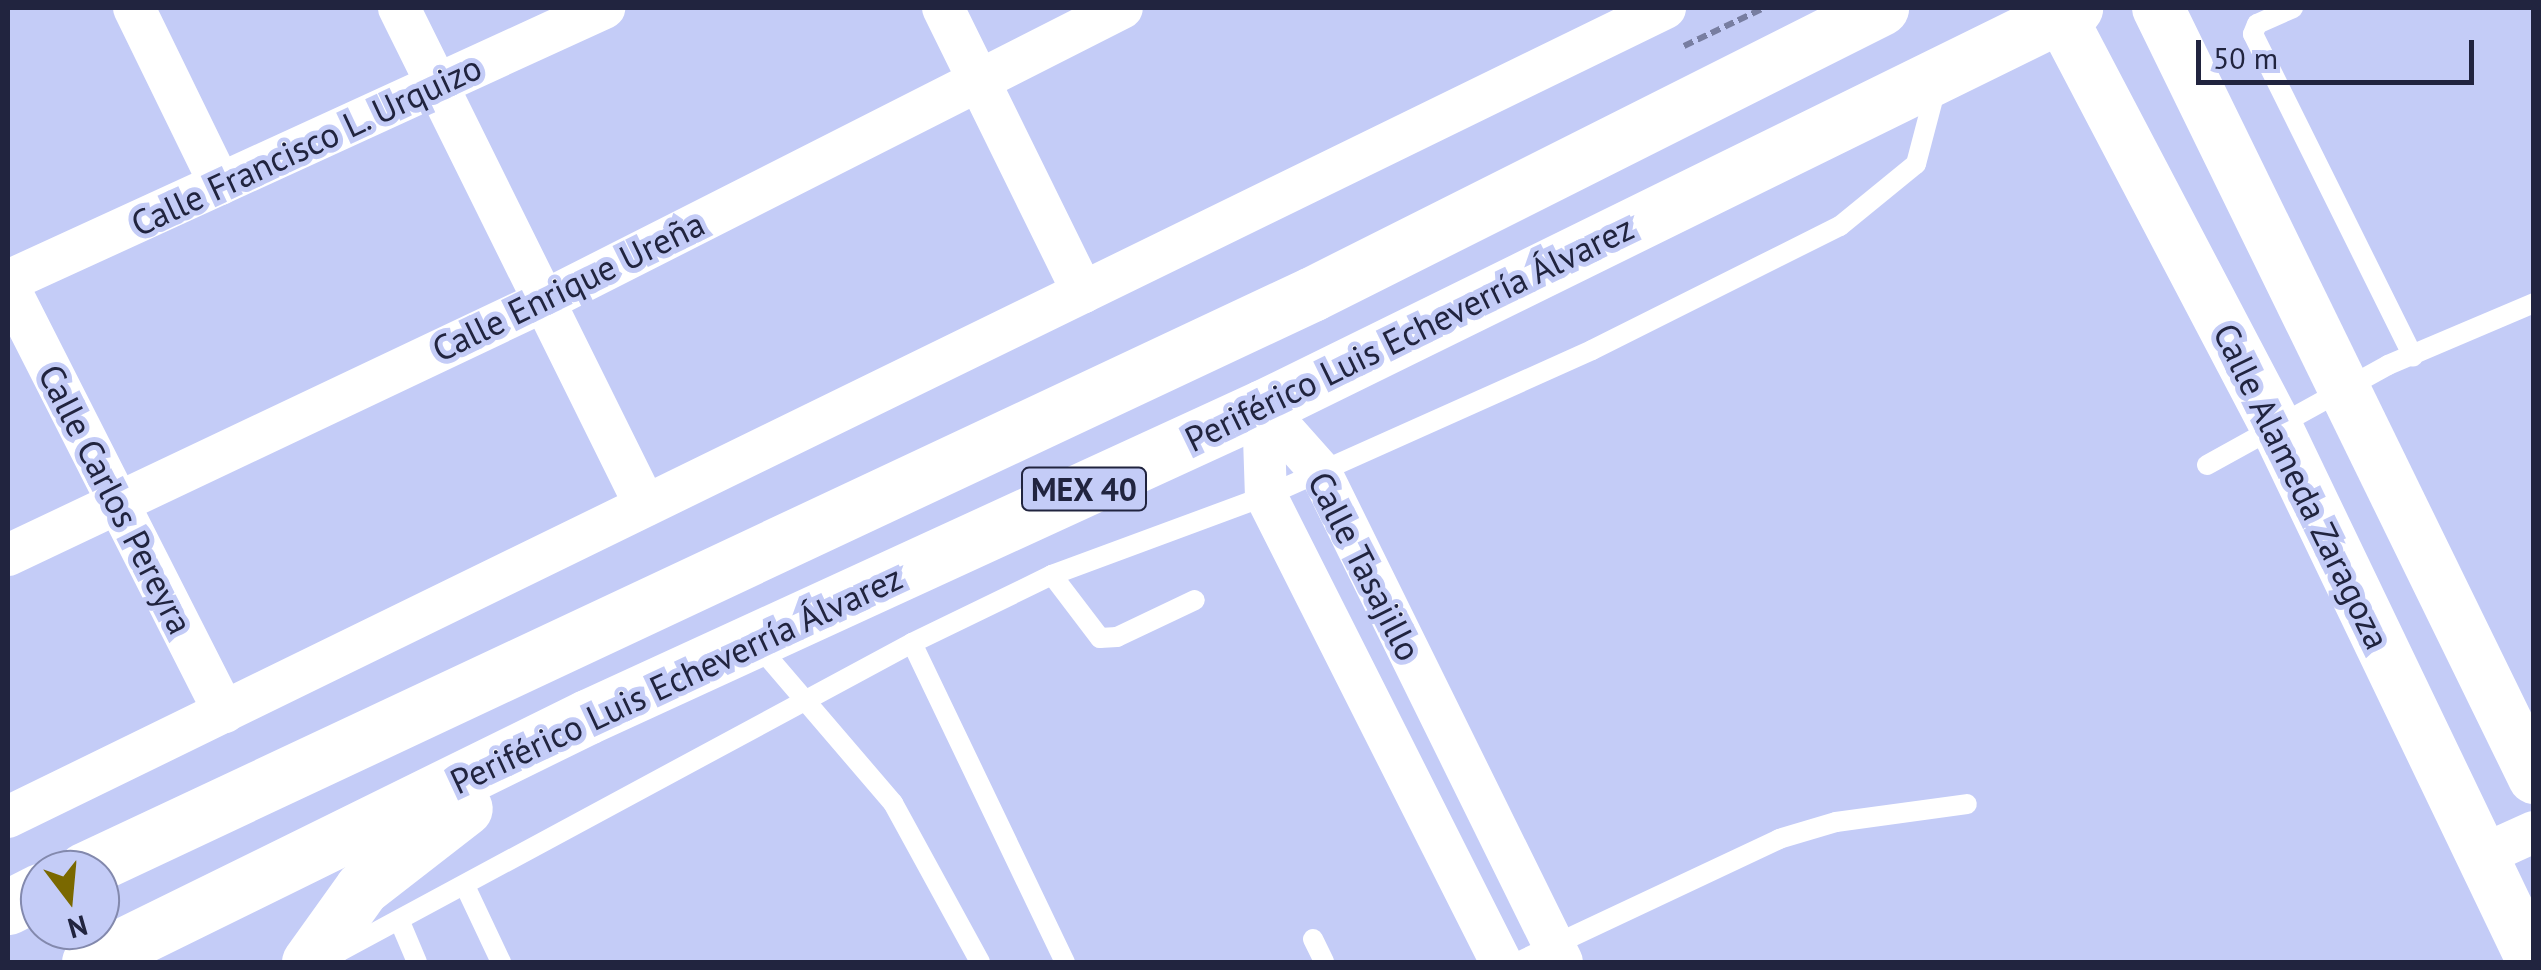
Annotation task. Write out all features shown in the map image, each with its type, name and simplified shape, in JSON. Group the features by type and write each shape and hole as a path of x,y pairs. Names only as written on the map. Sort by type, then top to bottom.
{"highway":[{"name":"MEX 40","path":"120,853 478,680 1142,376 1881,8"},
{"name":"Periférico Luis Echeverría Álvarez","path":"89,962 588,718 1262,407 2068,11"},
{"path":"1142,376 1262,407 1312,294"},
{"path":"309,962 362,888 399,854 542,758 588,718"}],"street":[{"path":"134,8 220,184"},
{"path":"399,8 645,505"},
{"name":"Calle Francisco L. Urquizo","path":"8,284 604,8"},
{"path":"943,8 1083,292"},
{"name":"Calle Enrique Ureña","path":"8,555 542,302 978,77 1122,8"},
{"path":"8,817 1665,8"},
{"path":"2158,8 2534,778"},
{"name":"Calle Alameda Zaragoza","path":"2068,11 2275,424 2533,962"},
{"name":"Calle Carlos Pereyra","path":"8,284 224,712"},
{"name":"Calle Tasajillo","path":"1262,407 1320,471 1544,956"},
{"name":"Calle Tasajillo","path":"1262,407 1266,496 1501,962"},
{"path":"2483,855 2534,832"}],"lane":[{"path":"2293,8 2257,24 2256,43 2413,356"},
{"path":"318,962 466,888 807,697 1052,575 1266,496 1592,350 1840,226 1916,164 1940,72"},
{"path":"2208,465 2345,387 2534,302"},
{"path":"1052,575 1100,638 1117,637 1196,600"},
{"path":"754,640 807,697 892,803 980,962"},
{"path":"912,643 1065,962"},
{"path":"1544,956 1779,840 1836,822 1967,804"},
{"path":"466,888 501,962"},
{"path":"400,922 417,962"},
{"path":"1312,939 1324,962"}]}
